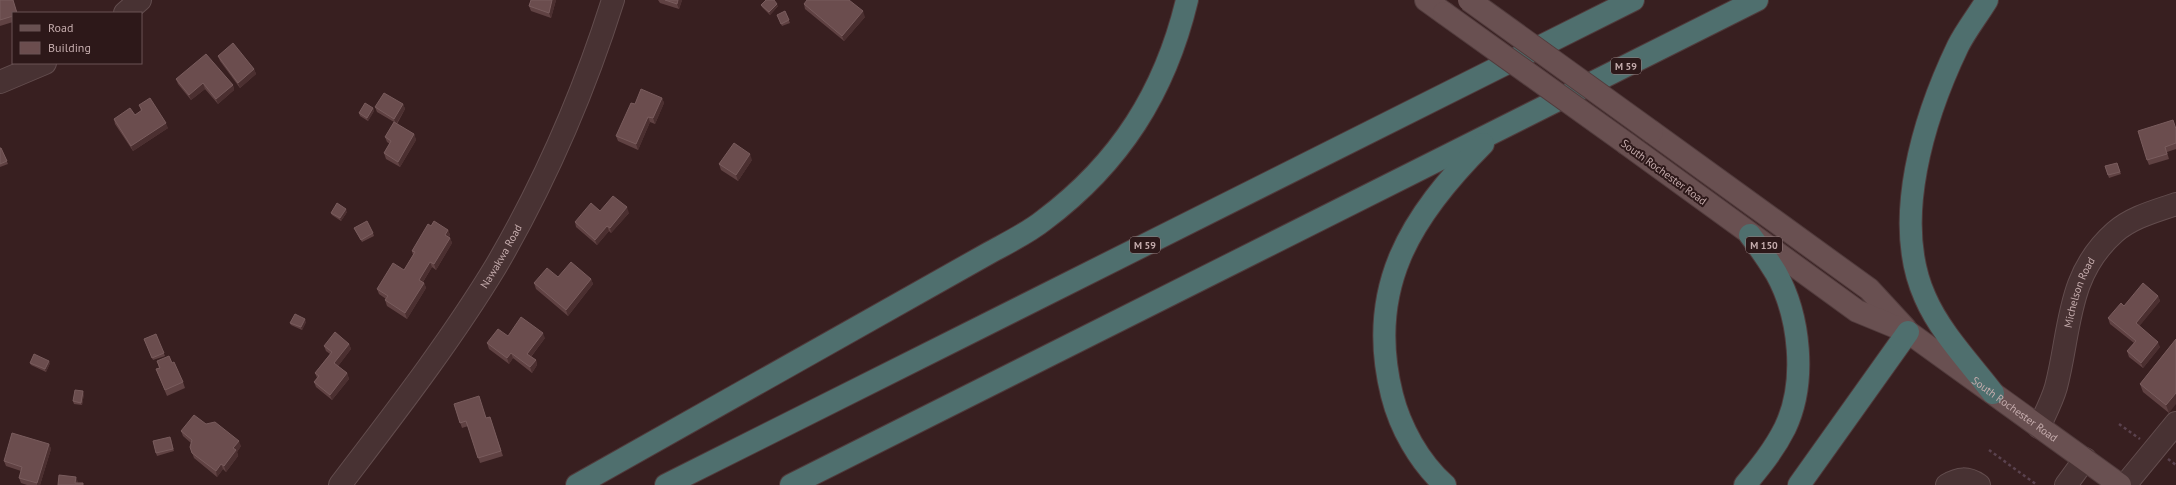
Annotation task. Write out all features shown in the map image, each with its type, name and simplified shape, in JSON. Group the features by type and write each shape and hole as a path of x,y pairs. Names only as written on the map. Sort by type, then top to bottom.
{"highway":[{"path":"577,485 989,254 1044,221 1085,185 1115,153 1141,115 1156,91 1169,60 1180,28 1187,0"},
{"path":"1598,18 1618,0"},
{"name":"M 59","path":"666,485 1633,0"},
{"name":"M 59","path":"791,485 1757,0"},
{"path":"1988,0 1959,44 1939,89 1913,185 1911,226 1915,263 1925,297 1944,329 1993,393"},
{"path":"1445,485 1411,443 1396,409 1386,369 1384,340 1386,306 1399,258 1421,216 1456,171 1496,131"},
{"path":"1745,485 1767,459 1785,427 1796,388 1798,351 1788,301 1776,273 1750,235"},
{"path":"1799,485 1908,332"}],"main road":[{"name":"South Rochester Road","path":"1426,0 1627,144 1857,312 1908,332"},
{"name":"South Rochester Road","path":"1468,0 1869,289 1908,332 2120,485"}],"street":[{"path":"126,12 140,0"},
{"name":"Nawakwa Road","path":"340,485 448,339 496,265 523,216 565,130 593,58 613,0"},
{"path":"0,82 43,64"},
{"name":"Michelson Road","path":"2039,426 2056,387 2075,290 2084,271 2097,251 2116,231 2140,217 2176,204"},
{"path":"2125,485 2176,423"},
{"path":"2066,485 2084,459"},
{"path":"1947,485 1957,479 1971,480 1979,485"}],"path":[{"path":"2119,424 2142,441"},
{"path":"1989,450 2038,485"}],"building":[{"path":"0,0 13,0 17,12 12,12 12,16 0,20"},
{"path":"531,0 552,0 549,13 529,6"},
{"path":"665,0 678,0 677,4"},
{"path":"766,0 774,0 777,4 769,12 761,5"},
{"path":"807,0 849,0 863,11 842,36 804,4"},
{"path":"785,11 789,20 781,24 777,15"},
{"path":"233,43 254,69 238,83 218,56"},
{"path":"206,54 233,85 216,99 203,83 189,95 176,79"},
{"path":"641,89 662,98 653,118 648,117 636,144 616,136 631,103 635,104"},
{"path":"384,93 403,104 394,119 375,107"},
{"path":"150,98 166,123 131,146 114,119 130,108 135,115 142,110 139,105"},
{"path":"365,103 373,108 367,118 359,113"},
{"path":"2173,120 2176,129 2176,143 2165,147 2167,154 2147,160 2138,131"},
{"path":"394,122 414,134 398,162 384,153 391,141 385,137"},
{"path":"734,143 750,154 736,175 719,164"},
{"path":"0,148 7,161 0,164"},
{"path":"2117,163 2120,172 2108,175 2105,166"},
{"path":"613,196 627,207 610,228 607,226 595,240 575,222 591,203 600,211"},
{"path":"337,203 346,209 340,218 331,213"},
{"path":"367,221 373,233 361,240 354,228"},
{"path":"434,221 448,230 445,235 450,238 434,264 430,262 419,280 424,283 405,313 385,300 388,296 377,289 393,263 404,270 415,252 412,251 428,224 431,226"},
{"path":"571,262 591,279 566,310 534,283 547,268 558,277"},
{"path":"2143,283 2158,296 2136,323 2158,342 2141,363 2127,351 2136,341 2108,318 2121,303 2124,306"},
{"path":"295,314 305,319 301,327 290,323"},
{"path":"521,317 543,333 527,354 536,360 530,367 511,353 507,358 487,343 498,329 508,336"},
{"path":"335,332 349,344 334,363 347,373 330,395 314,382 319,376 315,373 332,352 324,346"},
{"path":"156,334 164,353 152,358 144,339"},
{"path":"2176,339 2176,393 2166,405 2140,384"},
{"path":"34,354 49,361 45,369 30,363"},
{"path":"169,356 172,363 174,362 183,382 165,390 156,369 160,368 157,361"},
{"path":"75,390 83,391 81,403 73,401"},
{"path":"479,396 486,418 490,417 501,451 478,458 466,421 460,423 454,404"},
{"path":"194,415 206,424 215,422 239,441 233,448 236,450 224,466 221,464 216,471 192,453 190,447 192,440 181,431"},
{"path":"12,433 49,444 37,483 19,478 22,467 4,461"},
{"path":"170,437 173,449 156,453 153,441"},
{"path":"59,475 76,477 75,483 83,483 83,485 58,485"}]}
